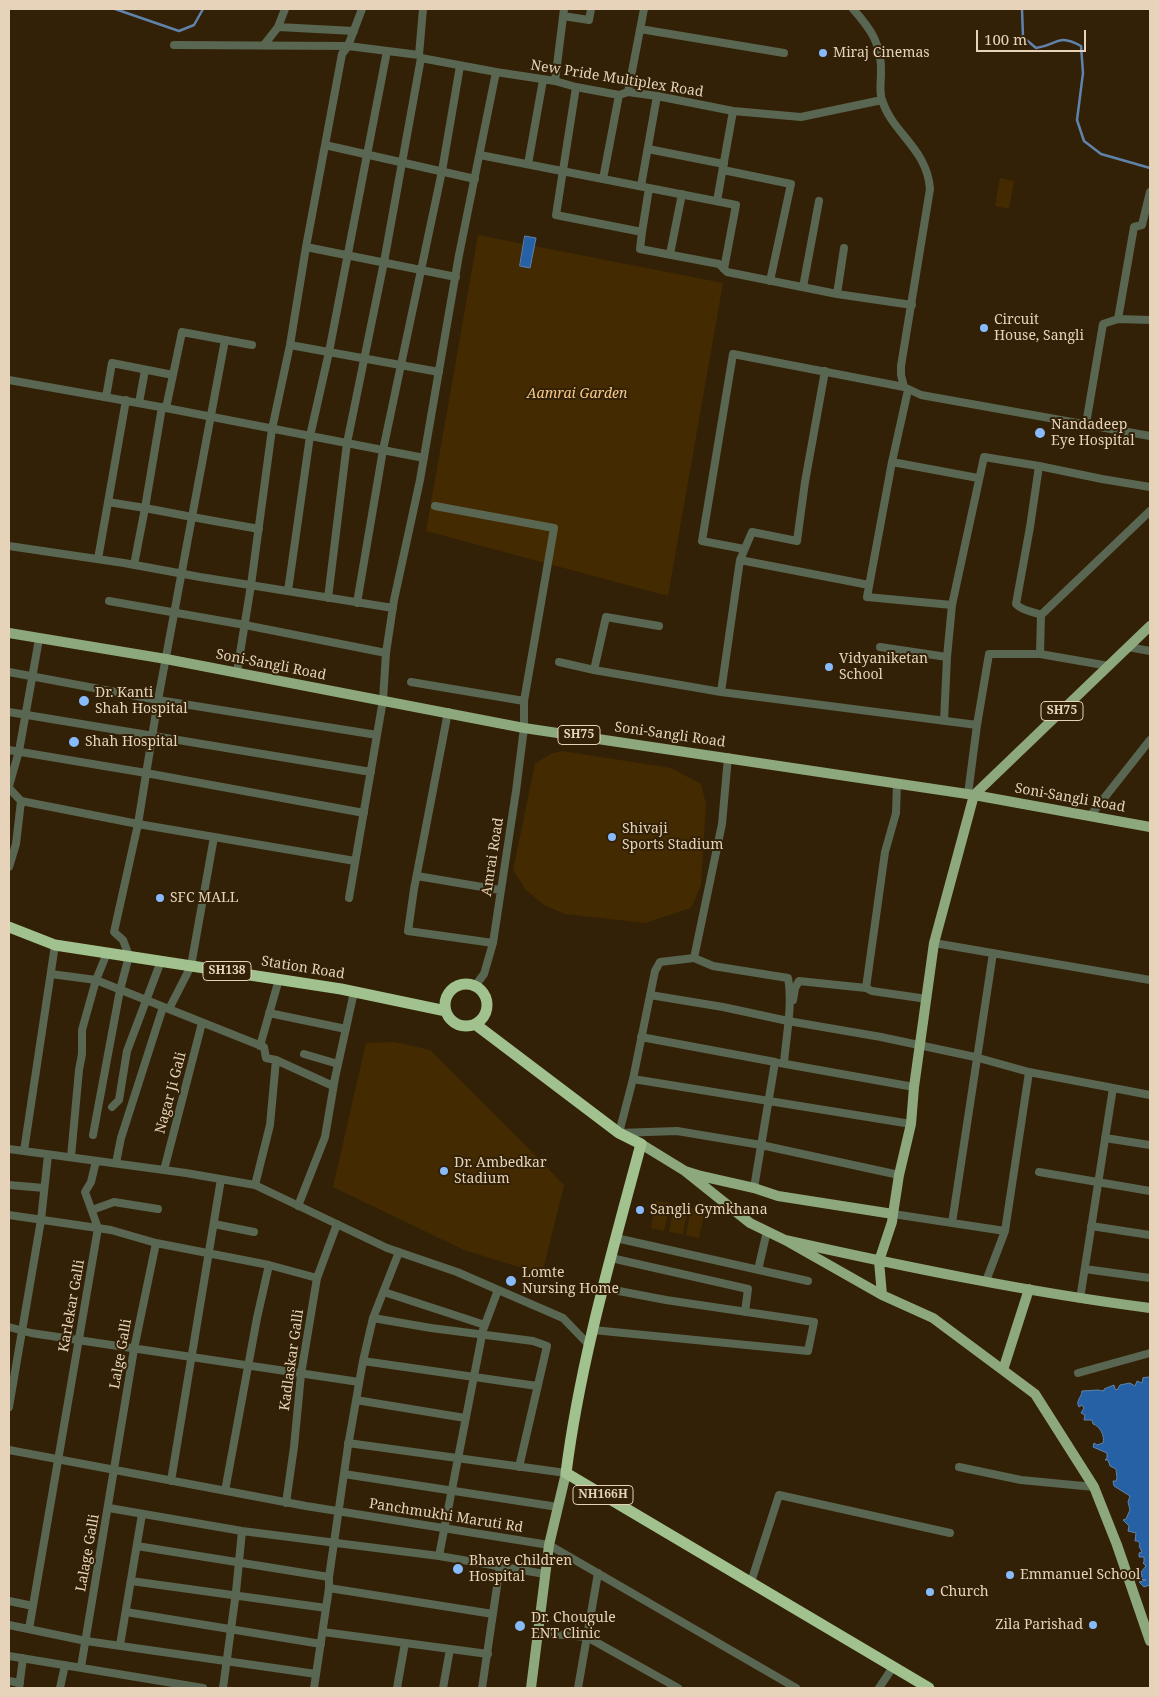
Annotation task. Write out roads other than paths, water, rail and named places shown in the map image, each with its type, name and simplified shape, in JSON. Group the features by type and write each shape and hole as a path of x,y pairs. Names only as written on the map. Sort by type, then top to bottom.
{"highway":[{"name":"Station Road","path":"9,927 55,945 279,979 446,1011"},
{"path":"466,984 475,986 483,994 487,1007 481,1020 475,1024 461,1025 449,1018 446,1011 446,998 454,988 466,984"},
{"path":"475,1024 619,1133 641,1144"},
{"name":"NH166H","path":"641,1144 593,1330 571,1434 566,1473 929,1688"}],"main road":[{"name":"SH75","path":"971,795 1150,626"},
{"name":"Soni-Sangli Road","path":"9,633 237,672 524,728 898,783 1150,826"},
{"path":"882,1295 878,1260 892,1222 899,1175 911,1124 914,1087 934,943 971,795"},
{"path":"641,1144 686,1171 750,1223 785,1240 882,1295 933,1318 1035,1394 1094,1487 1117,1545 1150,1641"},
{"path":"686,1171 778,1196 893,1214"},
{"path":"785,1240 986,1281 1080,1298 1150,1308"},
{"path":"1003,1370 1029,1289"},
{"path":"530,1688 549,1545 566,1473"}],"street":[{"path":"264,45 278,27 285,9"},
{"path":"237,672 272,429 290,346 306,247 342,54 348,46 362,9"},
{"path":"328,598 347,443 384,262 402,162 420,57 423,9"},
{"path":"555,81 563,12 590,20 591,9"},
{"path":"628,92 644,9"},
{"path":"853,9 871,30 880,48 882,100 890,116 915,149 929,177 930,190 901,366 901,376 906,388 867,597 952,605"},
{"path":"278,27 354,31"},
{"path":"640,29 784,53"},
{"name":"New Pride Multiplex Road","path":"174,45 348,46 387,51 460,66 555,81 619,95 628,92 733,111 801,117 882,100"},
{"path":"288,591 310,436 329,352 387,51"},
{"path":"357,603 383,450 442,171 460,66"},
{"path":"349,898 383,700 386,653 393,608 424,458 456,277 496,72"},
{"path":"528,164 543,80"},
{"path":"576,87 556,215 642,232"},
{"path":"603,179 619,95"},
{"path":"657,96 648,149 640,249 719,264 727,272 770,281 837,294 912,305"},
{"path":"717,201 733,111"},
{"path":"325,145 475,179"},
{"path":"648,149 791,184 770,281"},
{"path":"480,155 736,205 724,269"},
{"path":"1118,319 1134,227 1147,222 1150,192"},
{"path":"670,254 682,194"},
{"path":"803,287 819,201"},
{"path":"306,247 456,277"},
{"path":"837,294 844,248"},
{"path":"1086,424 1103,324 1118,319 1150,320"},
{"path":"134,565 164,407 182,332 252,345"},
{"path":"93,1134 120,990 129,956 123,940 114,932 138,824 158,700 225,340"},
{"path":"290,346 439,372"},
{"path":"744,549 702,541 733,354 906,388 922,395 1150,436"},
{"path":"106,397 112,364 173,375"},
{"path":"139,403 145,370"},
{"path":"721,692 740,560 752,532 797,542 805,482 825,371"},
{"path":"9,380 164,407 424,458"},
{"path":"98,559 126,400"},
{"path":"944,721 952,605 984,457 1150,487"},
{"path":"892,462 978,478"},
{"path":"1039,466 1016,604 1023,610 1033,611 1041,615"},
{"path":"108,502 259,529"},
{"name":"Amrai Road","path":"435,506 554,528 524,701 524,728 516,791 493,943 484,974 475,986"},
{"path":"1040,654 1041,615 1150,511"},
{"path":"9,546 393,608"},
{"path":"740,560 869,585"},
{"path":"109,601 245,625 386,653"},
{"path":"594,670 606,617 659,626"},
{"path":"39,638 19,751 9,787 22,801 214,838 355,861"},
{"path":"880,647 948,657"},
{"path":"1128,647 1150,651"},
{"path":"971,795 977,725 989,654 1040,654 1109,666"},
{"path":"559,662 721,692 977,725"},
{"path":"9,672 158,700 377,735"},
{"path":"411,682 524,701"},
{"path":"9,712 370,772"},
{"path":"448,712 408,931 493,943"},
{"path":"1090,816 1150,740"},
{"path":"9,750 364,813"},
{"path":"694,958 722,824 728,757"},
{"path":"866,988 885,852 896,813 898,783"},
{"path":"9,867 16,844 22,801"},
{"path":"116,1163 121,1138 166,1008 191,966 214,838"},
{"path":"417,876 500,890"},
{"path":"934,943 1150,980"},
{"path":"24,1151 55,945"},
{"path":"70,1157 82,1054 82,1030 96,980 108,953"},
{"path":"952,1223 993,953"},
{"path":"788,1021 790,985 788,978 713,966 694,958 660,962 655,971 633,1080 619,1133 677,1131 761,1145 899,1175"},
{"path":"112,1107 119,1100 127,1051 161,961"},
{"path":"50,974 96,980 264,1047 266,1058 276,1060 334,1086"},
{"path":"260,1046 279,979"},
{"path":"754,1188 768,1102 779,1063 795,988 800,981 866,988 872,991 927,999"},
{"path":"298,1206 324,1137 354,992"},
{"path":"650,995 881,1037 978,1058 1030,1072 1150,1094"},
{"path":"269,1013 346,1029"},
{"name":"Nagar Ji Gali","path":"164,1170 202,1023"},
{"path":"641,1038 914,1087"},
{"path":"304,1054 338,1064"},
{"path":"255,1185 270,1125 276,1060"},
{"path":"986,1281 1005,1230 1030,1072"},
{"path":"633,1080 911,1124"},
{"path":"1080,1298 1112,1088"},
{"path":"1105,1138 1150,1145"},
{"path":"9,1149 164,1170 255,1185 399,1252 457,1272 563,1318 590,1346"},
{"path":"9,1407 40,1220 48,1154"},
{"name":"Karlekar Galli","path":"29,1629 60,1460 78,1340 98,1228 85,1192 96,1161"},
{"path":"1039,1172 1150,1191"},
{"path":"171,1481 210,1255 221,1179"},
{"path":"9,1185 44,1188"},
{"path":"92,1210 114,1202 158,1209"},
{"path":"893,1214 1005,1230"},
{"path":"9,1215 98,1228 210,1255 269,1265 317,1278"},
{"path":"214,1224 254,1232"},
{"name":"Kadlaskar Galli","path":"286,1502 301,1374 317,1278 337,1224"},
{"path":"1091,1226 1150,1235"},
{"path":"758,1270 767,1231"},
{"path":"616,1238 808,1281"},
{"name":"Lalge Galli","path":"115,1470 134,1349 156,1243"},
{"path":"314,1688 348,1443 363,1361 373,1318 399,1252"},
{"path":"611,1258 748,1289 745,1312"},
{"path":"225,1491 257,1318 269,1265"},
{"path":"1085,1269 1150,1278"},
{"path":"593,1330 808,1351 814,1322 603,1288"},
{"path":"440,1556 473,1376 482,1335 498,1290"},
{"path":"384,1292 485,1325"},
{"path":"373,1318 533,1341 547,1346 519,1466"},
{"path":"9,1327 22,1331 134,1349 359,1382"},
{"path":"1078,1372 1150,1353"},
{"path":"363,1361 537,1386"},
{"path":"356,1400 466,1418"},
{"path":"348,1443 566,1473"},
{"name":"Panchmukhi Maruti Rd","path":"9,1450 286,1502 549,1545"},
{"path":"959,1467 1022,1480 1094,1487"},
{"name":"Lalage Galli","path":"81,1667 115,1470"},
{"path":"344,1474 558,1507"},
{"path":"750,1582 779,1494 950,1533"},
{"path":"108,1508 242,1530 440,1556 545,1574"},
{"path":"120,1645 142,1514"},
{"path":"223,1688 236,1596 242,1530"},
{"path":"549,1545 796,1688"},
{"path":"137,1546 329,1577"},
{"path":"482,1688 500,1566"},
{"path":"578,1688 598,1573"},
{"path":"131,1581 326,1608"},
{"path":"329,1588 493,1614"},
{"path":"9,1600 34,1606"},
{"path":"126,1612 321,1644"},
{"path":"9,1625 86,1641 316,1674"},
{"path":"323,1632 488,1654"},
{"path":"538,1632 587,1637 678,1688"},
{"path":"397,1688 405,1643"},
{"path":"443,1688 450,1649"},
{"path":"9,1656 203,1688"},
{"path":"9,1681 19,1686 23,1658"},
{"path":"60,1688 65,1665"},
{"path":"879,1688 893,1667"}],"water":[{"path":"525,236 536,238 530,268 520,266"},
{"path":"1150,1377 1150,1585 1144,1587 1139,1582 1146,1580 1139,1579 1142,1576 1141,1572 1146,1566 1143,1563 1144,1557 1139,1557 1139,1553 1142,1552 1140,1544 1138,1541 1135,1541 1136,1533 1128,1531 1129,1526 1123,1520 1126,1519 1130,1510 1128,1502 1130,1496 1114,1486 1113,1481 1116,1481 1117,1478 1116,1469 1110,1466 1108,1460 1105,1460 1107,1453 1093,1447 1094,1443 1097,1445 1103,1443 1101,1432 1093,1424 1092,1420 1084,1420 1085,1415 1081,1413 1084,1408 1082,1405 1079,1407 1078,1403 1082,1391 1104,1391 1104,1389 1114,1385 1117,1390 1120,1385 1130,1383 1135,1386 1137,1381 1142,1383 1143,1378"}],"waterway":[{"path":"115,9 179,31 194,25 203,9"},
{"path":"1022,9 1023,37 1036,48 1062,40 1067,40 1081,46 1083,73 1077,120 1084,141 1101,154 1150,168"}],"place":[{"name":"Miraj Cinemas","path":"823,53"},
{"name":"Circuit House, Sangli","path":"984,328"},
{"name":"Nandadeep Eye Hospital","path":"1040,433"},
{"name":"Vidyaniketan School","path":"829,667"},
{"name":"Dr. Kanti Shah Hospital","path":"84,701"},
{"name":"Shah Hospital","path":"74,742"},
{"name":"Shivaji Sports Stadium","path":"612,837"},
{"name":"SFC MALL","path":"160,898"},
{"name":"Dr. Ambedkar Stadium","path":"444,1171"},
{"name":"Sangli Gymkhana","path":"640,1210"},
{"name":"Lomte Nursing Home","path":"511,1281"},
{"name":"Bhave Children Hospital","path":"458,1569"},
{"name":"Emmanuel School","path":"1010,1575"},
{"name":"Church","path":"930,1592"},
{"name":"Zila Parishad","path":"1093,1625"},
{"name":"Dr. Chougule ENT Clinic","path":"520,1626"}],"park label":[{"name":"Aamrai Garden","path":"577,394"}]}
